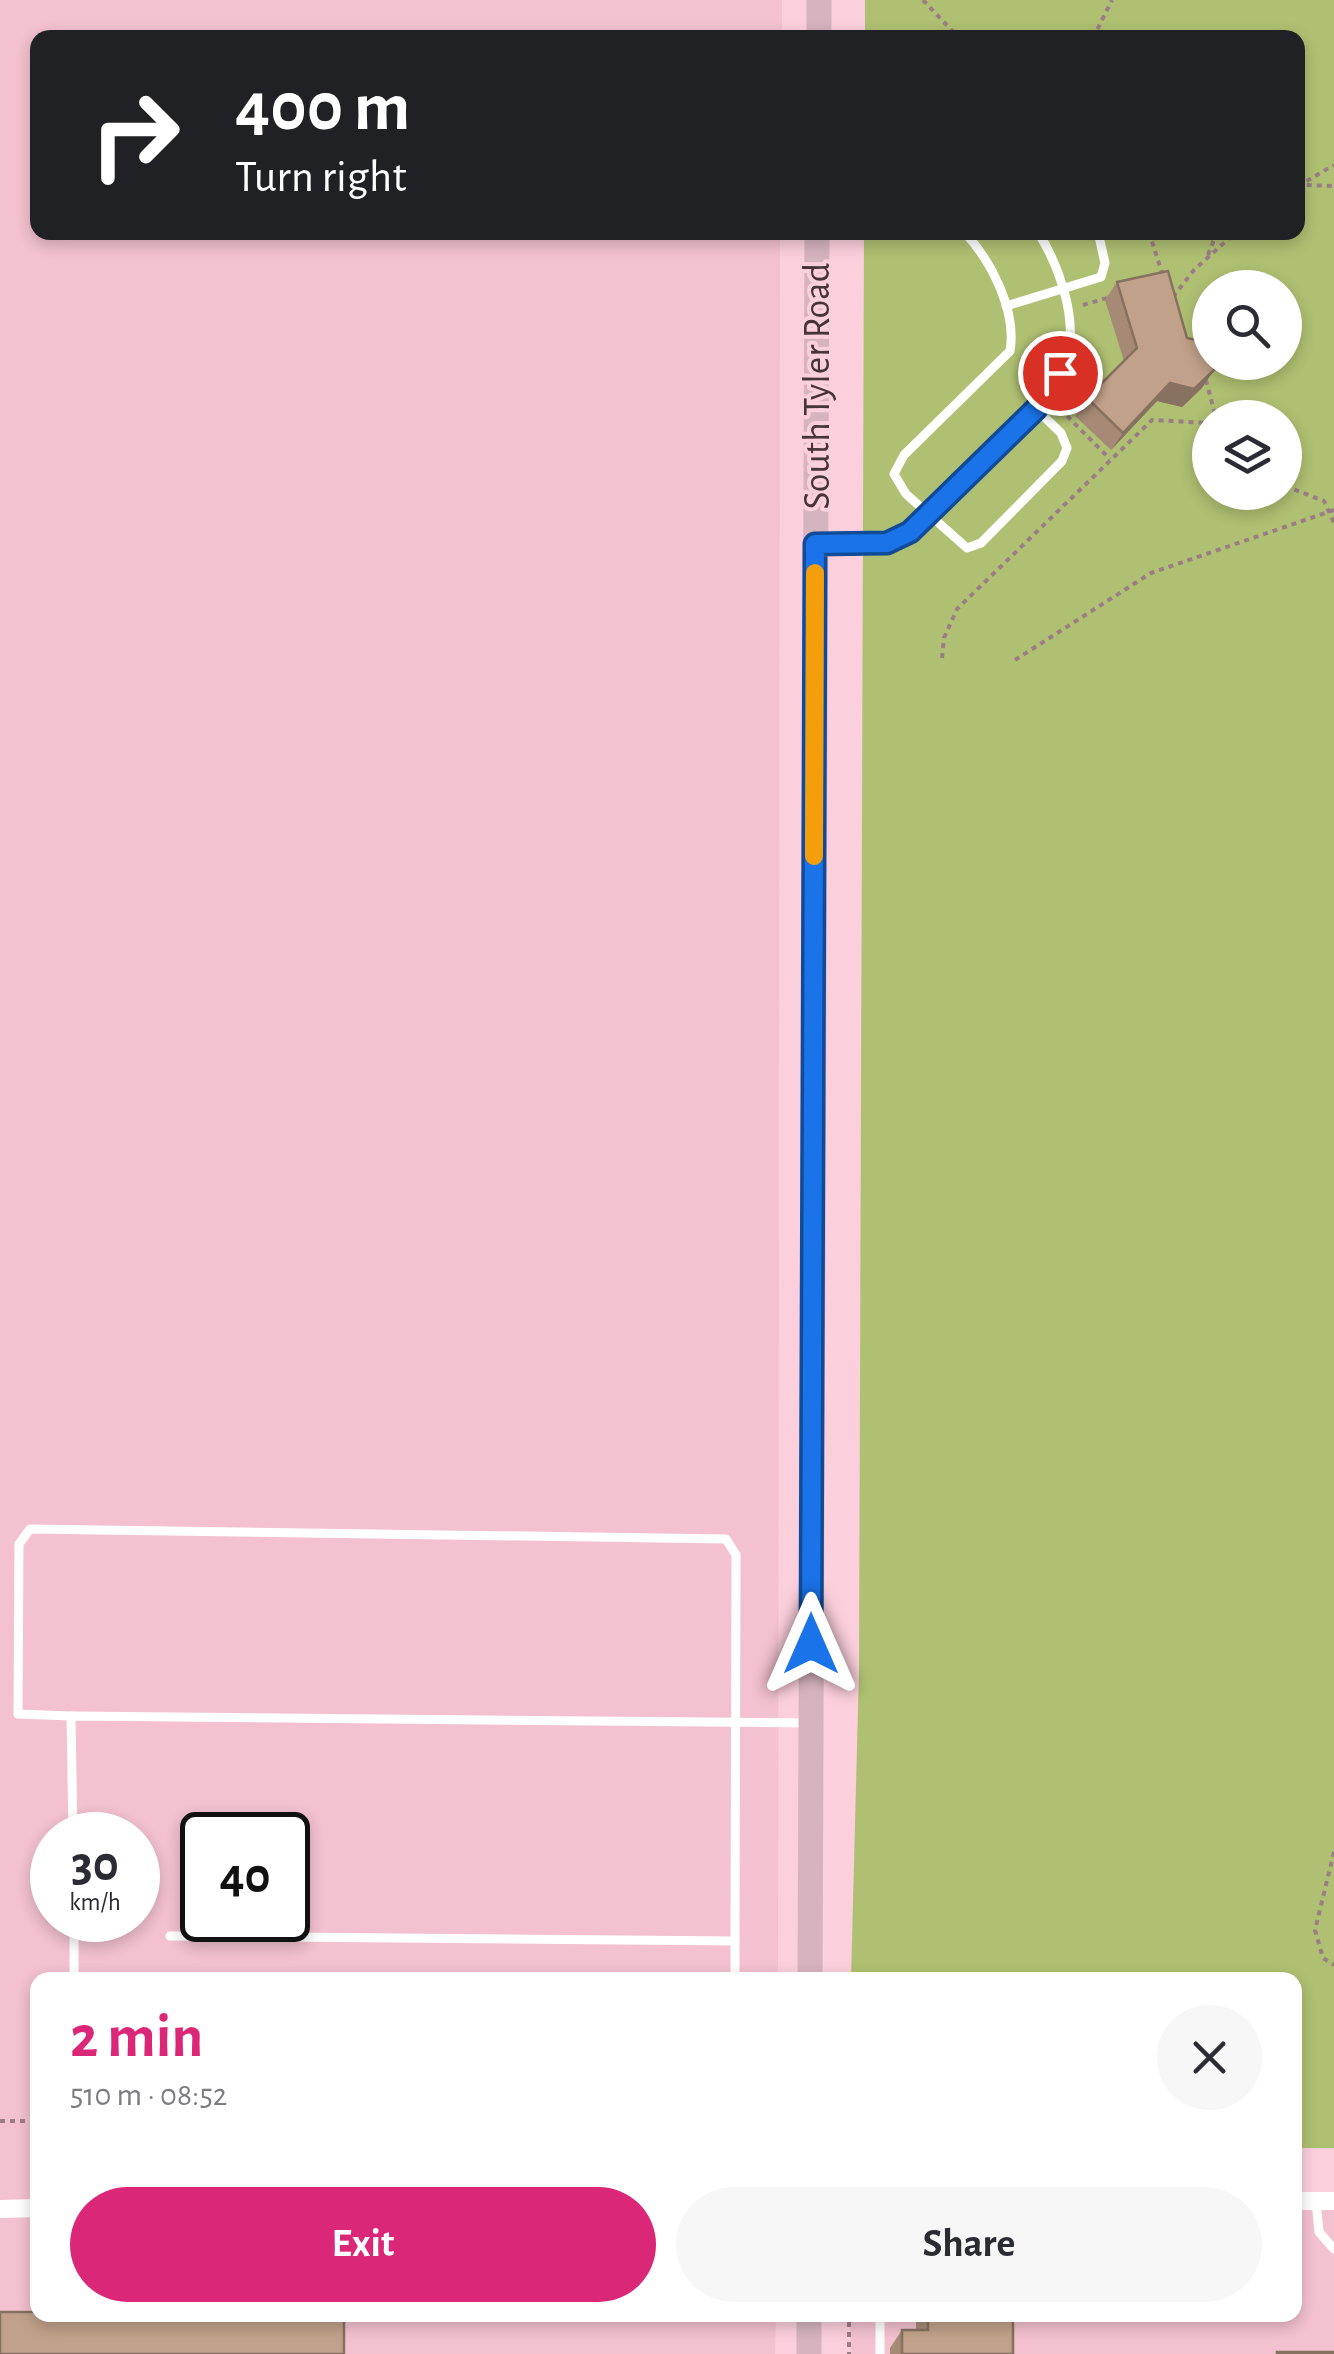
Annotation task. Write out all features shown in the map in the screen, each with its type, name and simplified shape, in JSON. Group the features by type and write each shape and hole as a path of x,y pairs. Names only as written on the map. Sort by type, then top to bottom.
{"street":[{"path":"819,0 819,30"},
{"name":"South Tyler Road","path":"810,1972 818,240"},
{"path":"0,2208 30,2208"},
{"path":"810,2322 810,2354"}],"lane":[{"path":"970,240 992,272 1006,306 1010,350 896,464 894,474 906,494 957,543 967,548 981,543 1062,460 1067,448 1062,433 1036,409"},
{"path":"815,544 887,543 910,532 1036,409 1069,352 1063,288 1054,257 1043,240"},
{"path":"1006,306 1101,277 1105,263 1100,240"},
{"path":"735,1972 734,1722 736,1555 726,1539 30,1529 20,1544 18,1714 72,1716 734,1722 811,1723"},
{"path":"72,1716 74,1812"},
{"path":"170,1936 735,1941"},
{"path":"74,1942 74,1972"},
{"path":"1325,2201 1320,2232 1334,2249"},
{"path":"880,2322 880,2354"}],"path":[{"path":"922,0 951,30"},
{"path":"1094,30 1112,0"},
{"path":"1305,184 1334,165"},
{"path":"1305,187 1334,186"},
{"path":"1151,240 1170,300 1227,240"},
{"path":"1206,260 1214,240"},
{"path":"1066,310 1115,296"},
{"path":"1046,394 1110,459"},
{"path":"942,658 944,638 957,609 1110,459 1152,420 1192,421"},
{"path":"1302,493 1324,501 1333,510 1334,523"},
{"path":"1014,660 1150,574 1333,510"},
{"path":"1334,1852 1315,1930 1322,1958 1334,1965"},
{"path":"0,2121 30,2121"},
{"path":"848,2322 849,2354"}],"shaded area":[{"path":"0,0 782,0 782,30 30,30 30,240 780,240 778,1972 30,1972 30,2322 776,2322 775,2354 0,2354"},
{"path":"1334,2203 1334,2354 851,2354 850,2322 1302,2322 1302,2204"}],"green space":[{"path":"865,0 1334,0 1334,2148 1302,2148 1302,1972 851,1972 859,1671 864,240 1305,240 1305,30 865,30"}],"building":[{"path":"1168,271 1187,338 1192,339 1192,380 1203,380 1194,389 1170,383 1123,433 1087,398 1137,348 1117,282"},
{"path":"0,2312 30,2312 30,2322 344,2322 344,2354 0,2354"},
{"path":"928,2322 1013,2322 1013,2354 902,2354 902,2330 928,2330"},
{"path":"1334,2352 1334,2354 1277,2354"}],"slow traffic":[{"path":"814,856 815,573"}],"route":[{"path":"811,1644 815,544 887,543 910,532 1036,409 1060,373"}]}
